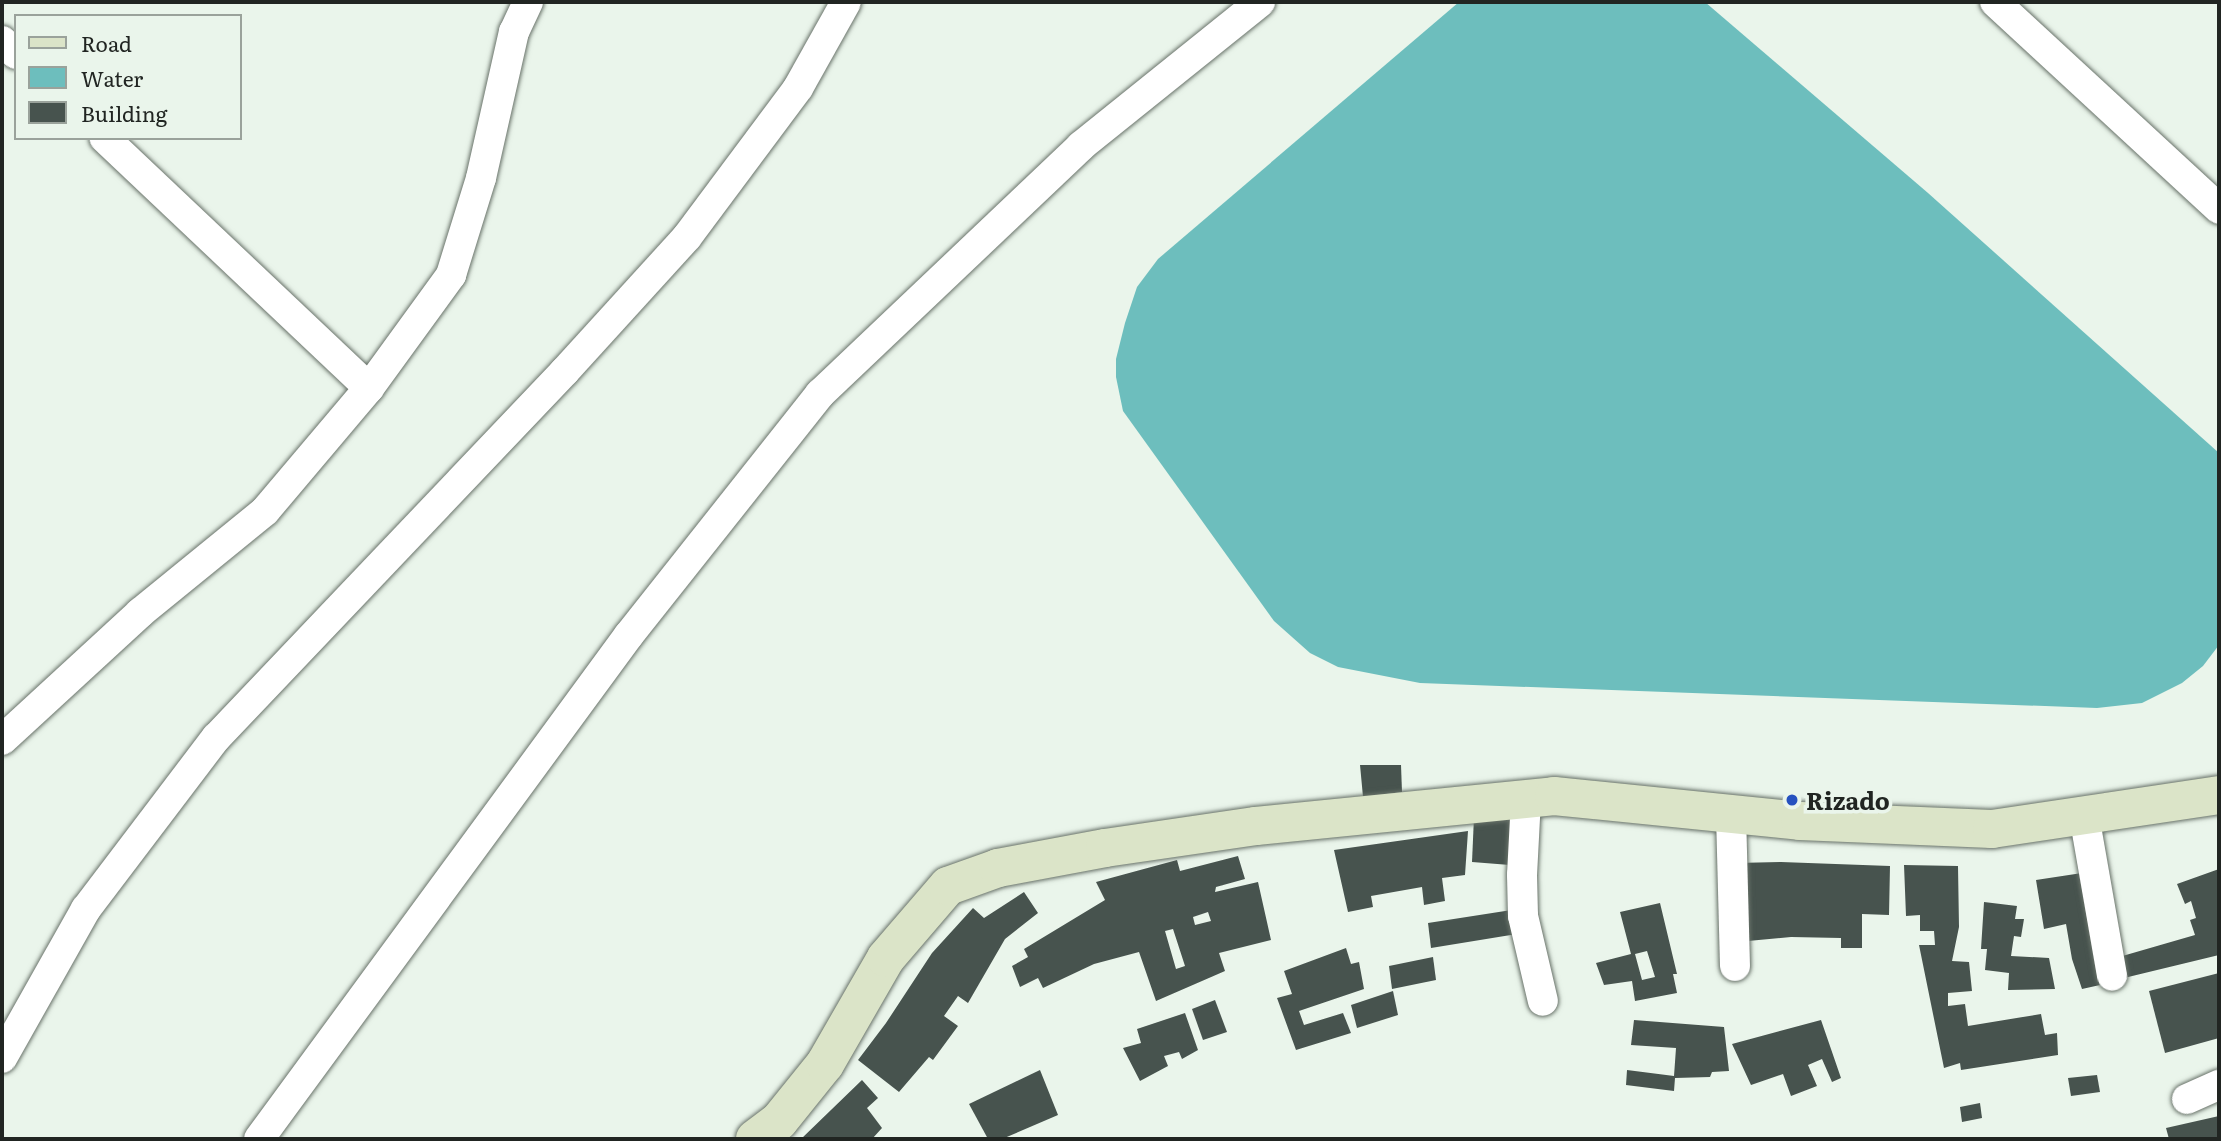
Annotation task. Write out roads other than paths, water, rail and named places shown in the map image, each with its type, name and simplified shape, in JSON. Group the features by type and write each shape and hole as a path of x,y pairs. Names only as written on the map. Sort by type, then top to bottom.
{"main road":[{"path":"755,1139 779,1121 825,1064 886,958 948,886 998,869 1119,846 1256,826 1554,796 1800,821 1992,829 2084,815 2218,800"}],"street":[{"path":"2,740 140,613 265,511 369,388 451,275 481,178 514,32 528,2"},
{"path":"2,1058 86,909 216,738 565,371 687,237 798,89 846,2"},
{"path":"259,1139 629,635 820,394 1081,146 1260,2"},
{"path":"1995,2 2219,209"},
{"path":"107,140 369,388"},
{"path":"1526,799 1523,916 1543,1001"},
{"path":"1731,814 1735,966"},
{"path":"2084,815 2112,976"},
{"path":"2187,1099 2219,1085"}],"water":[{"path":"1459,2 1705,2 1928,193 2219,453 2219,645 2203,666 2182,683 2142,703 2097,708 1420,683 1338,667 1310,653 1274,621 1123,411 1116,377 1116,359 1125,323 1137,287 1158,259"}],"place":[{"name":"Rizado","path":"1792,800"}]}
